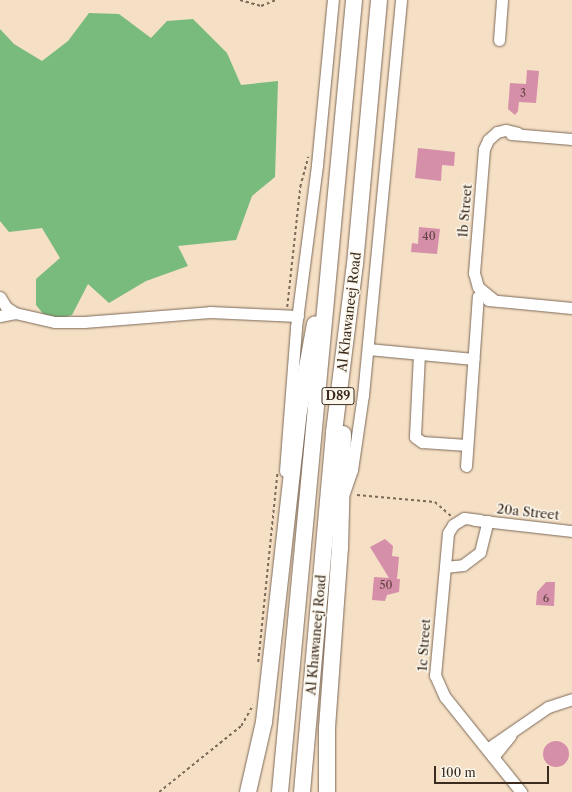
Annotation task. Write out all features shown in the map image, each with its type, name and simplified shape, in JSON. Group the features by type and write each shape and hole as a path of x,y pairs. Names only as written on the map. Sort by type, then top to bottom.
{"highway":[{"name":"Al Khawaneej Road","path":"280,792 354,0"},
{"name":"Al Khawaneej Road","path":"302,792 341,376 355,264 379,0"},
{"path":"248,792 264,722 284,536 310,339 324,309"},
{"path":"327,792 329,696 350,495 341,376"}],"street":[{"path":"284,536 282,516 292,316 317,165 333,0"},
{"path":"350,495 368,348 401,0"},
{"path":"498,40 502,0"},
{"name":"1b Street","path":"466,466 474,359 477,291 474,268 484,157 493,138 506,130 518,133 572,139"},
{"path":"477,291 494,300 572,308"},
{"path":"0,297 6,307 15,313 41,320 69,322 210,312 292,316"},
{"path":"0,316 15,313"},
{"path":"368,348 474,359"},
{"path":"419,354 415,437 422,442 467,445"},
{"path":"445,567 463,565 480,552 484,521"},
{"name":"20a Street","path":"458,524 484,521 572,531"},
{"name":"1c Street","path":"458,524 450,529 448,542 435,669 437,681 445,697 521,792"},
{"path":"490,753 511,734 548,707 572,699"}],"path":[{"path":"240,0 261,6 276,0"},
{"path":"292,316 300,187 309,152"},
{"path":"258,667 277,473"},
{"path":"350,495 435,502 442,506 458,524"},
{"path":"159,792 244,722 254,703"}],"green space":[{"path":"89,13 119,14 151,38 167,21 193,19 227,53 241,85 278,81 275,177 252,196 236,240 178,246 188,266 146,281 109,303 88,284 72,315 49,321 36,305 36,279 60,258 42,228 9,232 0,221 0,29 14,44 42,61 68,41"}],"building":[{"path":"527,70 539,71 536,103 519,102 518,111 515,115 508,109 510,83 526,84"},
{"path":"418,148 455,152 454,166 442,165 441,181 415,178"},
{"path":"419,227 440,229 437,254 411,252 412,243 418,244"},
{"path":"385,539 393,546 392,556 399,557 397,579 400,579 399,592 387,595 385,601 372,600 374,577 389,578 370,547"},
{"path":"546,582 555,582 554,606 536,605 537,592"},
{"path":"556,741 565,745 569,754 565,763 556,767 547,763 543,754 547,745"}]}
